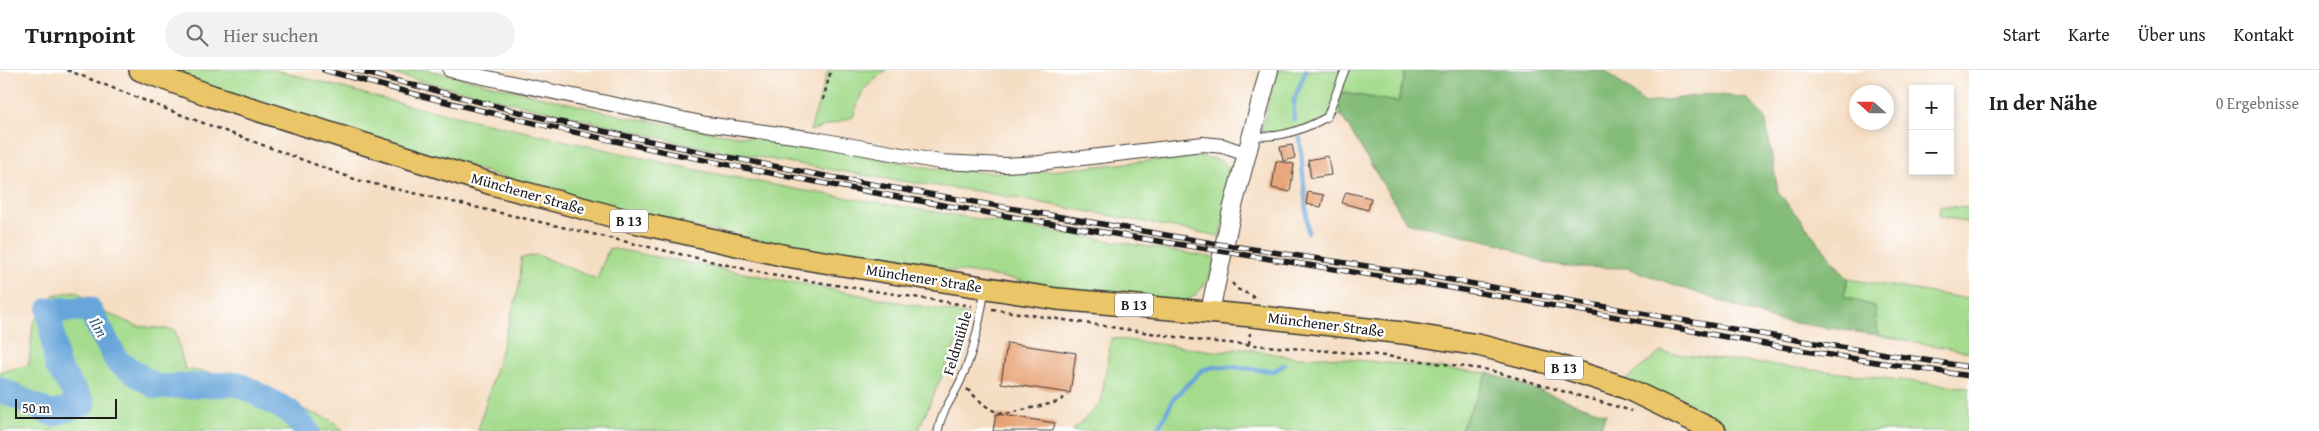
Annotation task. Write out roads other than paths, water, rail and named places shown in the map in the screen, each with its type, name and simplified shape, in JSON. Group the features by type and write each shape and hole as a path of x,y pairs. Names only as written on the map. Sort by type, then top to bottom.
{"main road":[{"name":"Münchener Straße","path":"140,70 212,96 482,181 634,222 786,256 1057,299 1210,311 1422,336 1478,346 1556,365 1626,388 1715,431"}],"street":[{"path":"450,70 706,124 815,138 940,162 1005,166 1039,164 1203,144 1217,145 1246,154"},
{"path":"1210,311 1246,154 1269,70"}],"lane":[{"path":"1251,135 1272,137 1309,127 1327,117 1345,70"},
{"name":"Feldmühle","path":"938,431 945,407 960,384 972,348 985,288"}],"waterway":[{"path":"1294,120 1294,100 1306,70"},
{"path":"1300,138 1308,232"},
{"name":"Ilm","path":"0,389 52,414 83,404 57,366 49,310 89,309 117,361 156,387 238,384 289,411 307,431"},
{"path":"1157,431 1174,398 1202,370 1214,367 1231,367 1274,371 1284,365"}],"railway":[{"path":"324,70 589,136 857,190 1127,236 1447,287 1816,353 1969,376"},
{"path":"354,70 555,121 830,177 1212,243 1400,271 1802,341 1969,367"}]}
